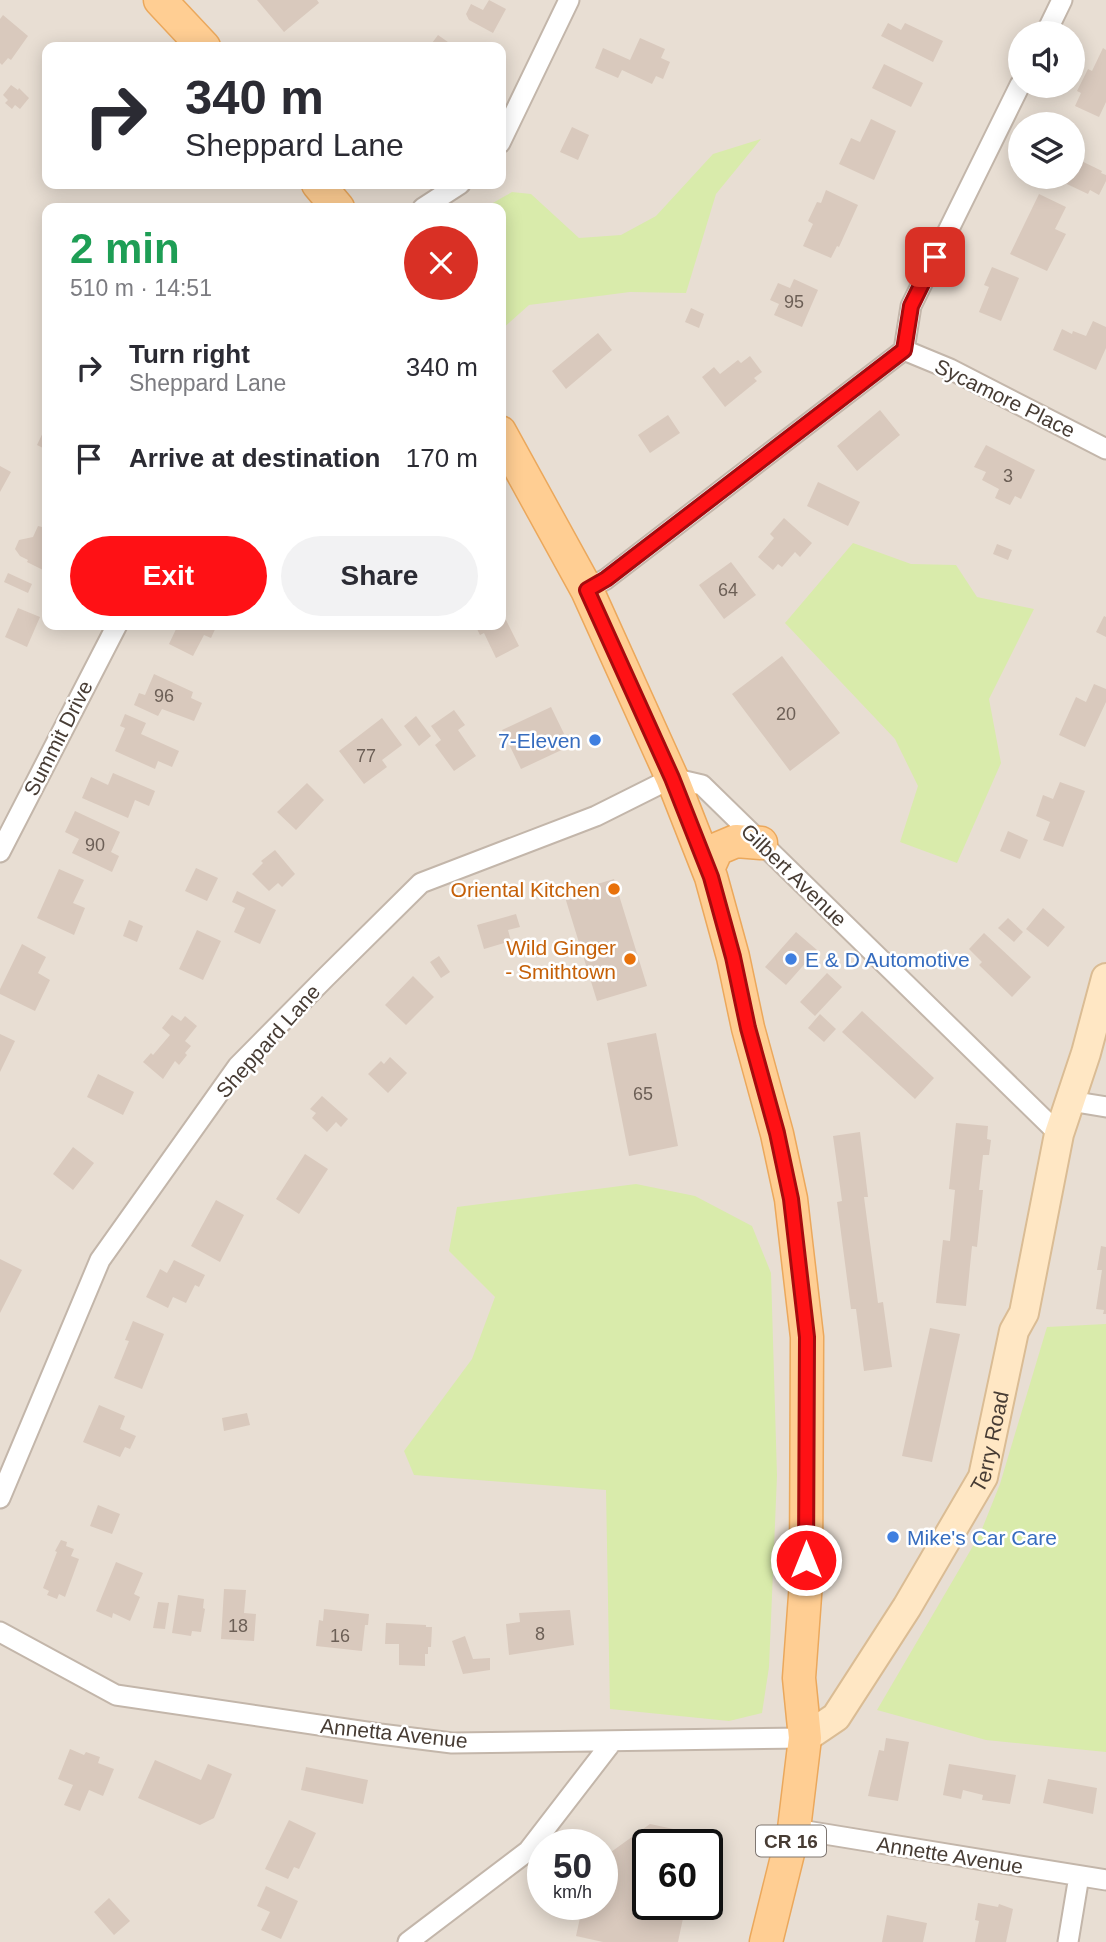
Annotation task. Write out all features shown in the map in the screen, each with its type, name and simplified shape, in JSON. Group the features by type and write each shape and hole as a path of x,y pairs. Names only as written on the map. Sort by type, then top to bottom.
{"main road":[{"path":"160,0 199,42"},
{"path":"322,189 334,203"},
{"name":"CR 16","path":"506,443 587,590 672,778 708,869 733,957 791,1199 807,1337 806,1582 799,1678 805,1738 794,1829 766,1942"},
{"path":"708,869 717,849 736,841 761,843"}],"street":[{"path":"506,131 569,0"},
{"path":"1052,21 1062,0"},
{"path":"587,590 606,579 904,350 911,306 1014,98"},
{"path":"432,203 452,189"},
{"name":"Sycamore Place","path":"904,350 950,369 1106,449"},
{"name":"Summit Drive","path":"0,852 114,630"},
{"name":"Gilbert Avenue","path":"672,778 702,785 1059,1134"},
{"name":"Sheppard Lane","path":"0,1498 100,1260 239,1066 421,883 596,816 672,778"},
{"name":"Terry Road","path":"805,1738 836,1717 907,1607 983,1477 1014,1331 1024,1313 1059,1134 1106,978"},
{"path":"1070,1101 1106,1107"},
{"name":"Annetta Avenue","path":"0,1632 116,1695 452,1743 805,1738"},
{"path":"408,1942 528,1851 612,1742"},
{"name":"Annette Avenue","path":"794,1829 1106,1880"},
{"path":"1068,1942 1079,1876"}],"shaded area":[{"path":"0,0 1106,0 1106,1942 0,1942"}],"green space":[{"path":"761,139 716,194 686,293 630,292 529,305 506,326 506,203 493,203 512,192 531,194 579,238 621,235 656,216 713,154"},
{"path":"853,543 911,564 956,565 977,597 1034,609 989,699 1001,763 957,863 900,842 918,786 895,739 785,623"},
{"path":"636,1184 695,1196 752,1226 771,1273 777,1476 769,1667 762,1713 729,1721 610,1709 606,1490 414,1475 404,1451 472,1359 495,1297 449,1251 457,1207"},
{"path":"1106,1324 1106,1752 986,1740 877,1710 980,1534 1000,1484 1047,1327"}],"building":[{"path":"257,0 317,0 319,3 284,32"},
{"path":"489,0 506,9 493,33 469,20 466,14 471,4 483,10"},
{"path":"3,15 28,36 11,60 8,58 2,65 0,19"},
{"path":"888,23 901,30 905,23 943,41 933,62 881,36"},
{"path":"438,35 448,42 433,42"},
{"path":"640,38 665,49 661,58 670,62 663,79 656,76 652,84 622,70 618,78 595,68 603,48 630,60"},
{"path":"1103,48 1106,50 1106,102 1099,117 1075,106 1079,98 1085,98 1085,75 1088,69 1092,71"},
{"path":"884,64 923,83 911,107 872,88"},
{"path":"11,85 18,90 19,88 29,98 20,109 15,105 12,109 5,103 8,100 3,95"},
{"path":"871,119 896,131 874,180 839,164 851,138 860,142"},
{"path":"572,127 589,135 578,160 560,152"},
{"path":"1085,163 1106,175 1099,195 1090,190 1088,194 1077,189 1085,189"},
{"path":"826,190 858,205 839,247 837,246 831,258 803,246 813,224 808,221 817,202 821,203"},
{"path":"1039,194 1066,207 1055,229 1066,234 1047,271 1010,254"},
{"path":"992,267 1019,278 1001,321 979,312 989,287 984,285"},
{"path":"794,279 818,290 802,327 774,315 779,304 770,300 778,283 790,288"},
{"path":"691,308 704,314 699,328 685,322"},
{"path":"1093,321 1106,327 1106,348 1096,370 1053,350 1062,329 1086,336"},
{"path":"598,333 612,350 566,389 552,371"},
{"path":"750,356 762,372 754,378 757,381 725,407 702,377 714,367 720,374 738,360 741,363"},
{"path":"880,410 900,435 857,471 837,446"},
{"path":"668,415 680,433 650,453 638,435"},
{"path":"42,434 42,448 37,445"},
{"path":"986,445 1035,470 1021,499 1015,496 1010,505 995,498 999,489 982,480 986,472 974,467"},
{"path":"0,466 11,472 0,492"},
{"path":"818,482 860,502 848,526 807,506"},
{"path":"784,518 812,543 800,557 795,552 782,567 778,564 773,570 758,557 774,538 770,534"},
{"path":"38,526 42,527 42,570 27,562 15,549 19,540 33,537"},
{"path":"997,544 1012,550 1008,560 993,554"},
{"path":"731,562 756,595 724,619 699,585"},
{"path":"8,573 32,584 28,593 4,582"},
{"path":"18,608 40,617 27,647 5,637"},
{"path":"1104,616 1106,617 1106,637 1096,632"},
{"path":"506,620 519,646 496,658 484,633 480,635 478,630 506,630"},
{"path":"176,630 215,630 211,638 204,635 193,656 169,644"},
{"path":"782,656 840,733 790,771 732,694"},
{"path":"154,674 193,692 191,698 202,703 194,721 162,709 158,716 134,705 139,693 145,695"},
{"path":"1094,684 1106,689 1106,702 1085,747 1059,735 1076,697 1086,702"},
{"path":"551,707 570,746 521,769 502,730"},
{"path":"454,710 465,725 458,730 476,756 454,771 435,745 441,740 431,726"},
{"path":"125,714 146,723 141,734 179,751 172,767 158,761 155,769 115,751 125,728 120,726"},
{"path":"416,716 431,736 419,746 404,726"},
{"path":"382,718 402,745 382,760 387,767 364,784 339,751"},
{"path":"113,773 155,791 149,806 135,800 128,818 82,798 91,777 108,785"},
{"path":"1060,782 1085,791 1063,847 1043,840 1050,822 1036,816 1043,795 1053,799"},
{"path":"307,783 324,800 296,830 277,812"},
{"path":"75,811 120,832 111,852 119,856 112,872 72,853 79,839 65,832"},
{"path":"1008,831 1028,840 1020,859 1000,851"},
{"path":"275,850 295,874 282,887 278,883 269,891 252,874 263,863 261,861"},
{"path":"196,868 218,878 207,901 185,891"},
{"path":"59,869 84,880 73,903 85,908 74,935 37,918"},
{"path":"614,879 647,986 597,1001 564,894"},
{"path":"237,891 276,910 260,944 234,932 245,908 232,902"},
{"path":"1043,908 1065,927 1048,947 1026,929"},
{"path":"516,914 520,927 508,930 511,941 484,949 477,925"},
{"path":"1008,918 1023,932 1014,942 998,928"},
{"path":"129,920 143,926 137,942 123,936"},
{"path":"197,930 221,941 203,980 179,969"},
{"name":"E & D Automotive","path":"796,932 817,950 786,985 765,967"},
{"path":"984,933 1031,977 1012,997 979,965 982,962 969,949"},
{"path":"22,944 46,957 38,973 50,980 35,1011 0,994"},
{"path":"439,956 450,972 441,978 430,962"},
{"path":"827,973 842,987 815,1016 800,1002"},
{"path":"413,976 434,997 406,1025 385,1005"},
{"path":"862,1011 934,1078 915,1099 842,1032"},
{"path":"820,1014 836,1029 824,1042 808,1028"},
{"path":"172,1015 181,1021 185,1016 197,1026 185,1041 191,1046 185,1053 187,1055 179,1065 175,1061 163,1079 143,1062 151,1053 153,1055 170,1035 162,1028"},
{"path":"656,1033 678,1146 629,1156 607,1043"},
{"path":"0,1034 15,1041 0,1072"},
{"path":"390,1057 407,1073 388,1093 368,1074 381,1061 384,1064"},
{"path":"98,1074 134,1092 123,1115 87,1097"},
{"path":"322,1096 348,1119 341,1127 336,1122 327,1132 312,1118 316,1113 310,1109"},
{"path":"956,1123 988,1126 987,1139 991,1140 989,1155 983,1155 979,1190 983,1190 977,1247 972,1246 966,1306 936,1303 943,1240 950,1241 955,1190 949,1189"},
{"path":"860,1132 868,1197 864,1197 878,1303 883,1302 892,1367 864,1371 856,1309 851,1309 837,1202 842,1201 833,1136"},
{"path":"73,1147 94,1163 73,1190 53,1174"},
{"path":"305,1154 328,1169 299,1214 276,1199"},
{"path":"216,1200 244,1215 220,1262 191,1246"},
{"path":"1101,1246 1106,1247 1106,1314 1103,1314 1104,1310 1096,1309 1102,1270 1097,1270"},
{"path":"0,1259 22,1270 0,1313"},
{"path":"174,1260 205,1275 199,1287 195,1285 186,1303 173,1297 168,1308 146,1297 160,1269 167,1273"},
{"path":"133,1321 164,1334 142,1389 114,1378 129,1341 125,1340"},
{"path":"930,1328 960,1334 932,1462 902,1456"},
{"path":"99,1405 125,1416 120,1429 136,1436 130,1449 125,1447 120,1457 83,1442"},
{"path":"247,1413 250,1425 224,1431 222,1418"},
{"path":"98,1505 120,1514 112,1534 90,1526"},
{"path":"61,1540 74,1549 71,1556 79,1559 65,1597 59,1594 57,1599 47,1595 49,1591 43,1588"},
{"path":"116,1562 143,1573 134,1594 140,1597 130,1621 113,1613 112,1618 96,1611"},
{"path":"224,1589 246,1590 244,1613 256,1614 254,1641 221,1639"},
{"path":"178,1595 204,1599 201,1632 192,1631 191,1636 172,1633"},
{"path":"158,1602 169,1603 165,1629 153,1628"},
{"path":"324,1609 369,1614 362,1651 316,1646 319,1620 323,1621"},
{"path":"570,1610 574,1645 509,1655 506,1624 520,1622 519,1613"},
{"path":"386,1623 432,1627 431,1647 428,1647 428,1654 425,1654 425,1666 399,1665 399,1644 385,1644"},
{"path":"465,1636 473,1659 490,1658 490,1670 463,1674 452,1641"},
{"path":"886,1738 909,1742 898,1801 868,1796 879,1750 884,1751"},
{"path":"70,1749 84,1755 86,1752 100,1757 98,1763 114,1769 103,1796 89,1790 80,1811 64,1805 73,1785 58,1779"},
{"path":"155,1760 201,1780 208,1764 232,1774 214,1818 200,1825 138,1798"},
{"path":"949,1764 1016,1775 1010,1804 982,1800 983,1795 963,1790 961,1799 943,1795"},
{"path":"306,1767 368,1780 363,1804 301,1790"},
{"path":"1048,1779 1097,1788 1093,1814 1043,1803"},
{"path":"289,1820 316,1833 299,1869 294,1867 288,1879 265,1869"},
{"path":"650,1824 674,1829 643,1829"},
{"path":"632,1837 632,1920 683,1920 678,1942 603,1942 576,1936 580,1920 618,1920 618,1847"},
{"path":"266,1886 298,1901 281,1939 261,1930 270,1912 257,1906"},
{"path":"109,1898 130,1921 114,1935 94,1912"},
{"path":"978,1903 998,1907 999,1904 1013,1909 1006,1942 975,1942 979,1921 975,1920"},
{"path":"887,1915 927,1923 923,1942 882,1942"}],"place":[{"name":"7-Eleven","path":"595,740"},
{"name":"Oriental Kitchen","path":"614,889"},
{"name":"Wild Ginger - Smithtown","path":"630,959"},
{"name":"E & D Automotive","path":"791,959"},
{"name":"Mike's Car Care","path":"893,1537"}],"route":[{"path":"806,1560 807,1337 791,1199 777,1133 711,877 672,778 587,590 606,579 704,501 904,350 911,306 935,257"}]}
